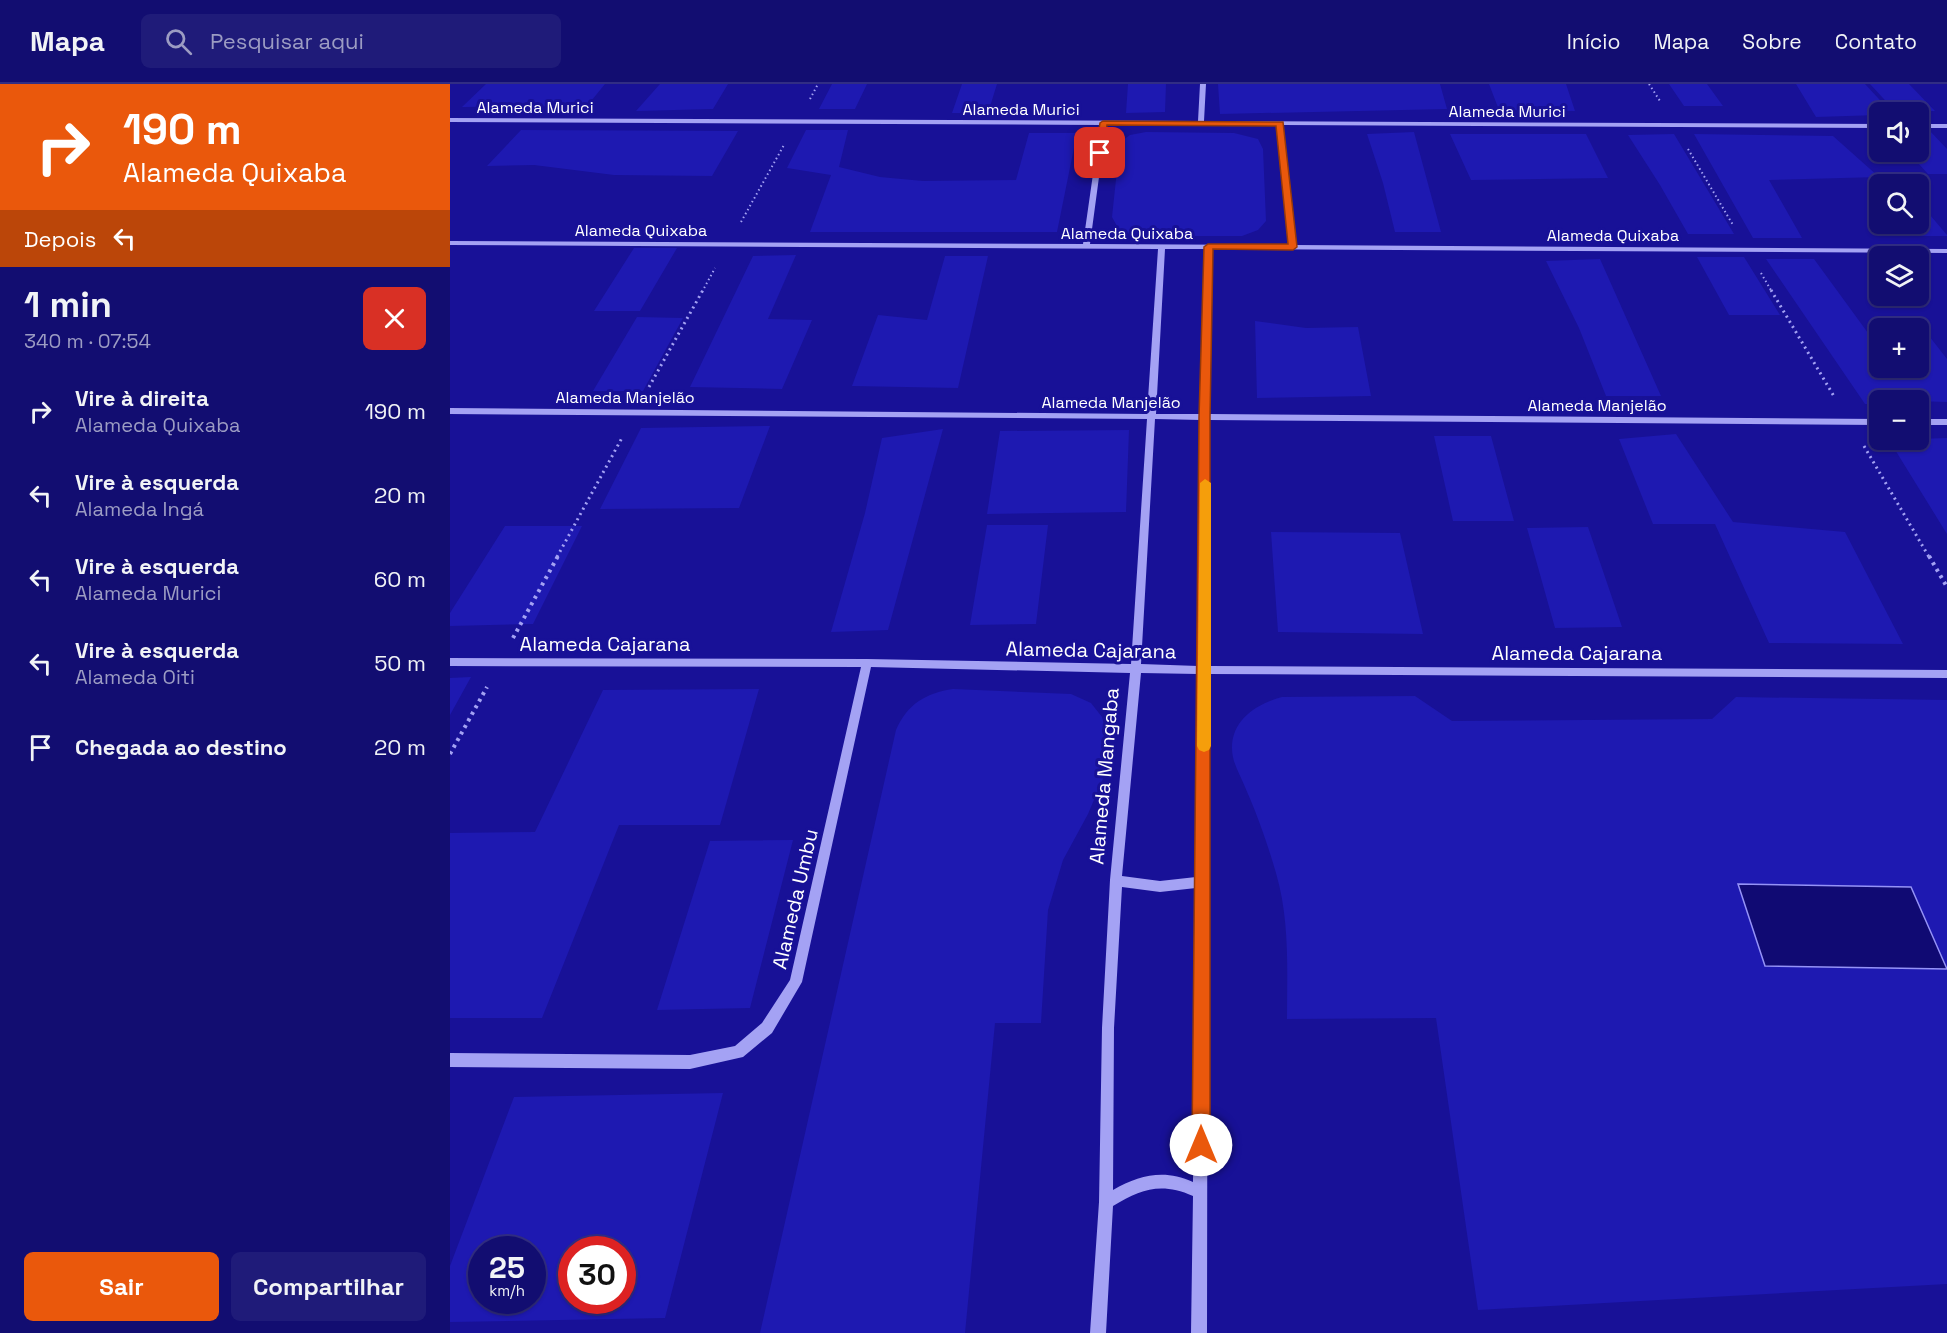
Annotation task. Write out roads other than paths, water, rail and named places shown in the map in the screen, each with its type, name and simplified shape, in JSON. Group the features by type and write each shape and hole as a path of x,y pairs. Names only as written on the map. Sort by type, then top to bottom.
{"street":[{"path":"1201,124 1203,84"},
{"name":"Alameda Murici","path":"450,120 1869,126"},
{"path":"1086,246 1103,123"},
{"path":"1280,124 1293,247"},
{"path":"1929,126 1947,126"},
{"name":"Alameda Quixaba","path":"450,243 1947,251"},
{"name":"Alameda Mangaba","path":"1098,1333 1106,1202 1108,1028 1116,879 1133,713 1161,246"},
{"path":"1199,1333 1208,247"},
{"name":"Alameda Manjelão","path":"450,411 1869,422"},
{"path":"1929,422 1947,422"},
{"name":"Alameda Cajarana","path":"450,662 867,663 1205,670 1947,674"},
{"name":"Alameda Umbu","path":"450,1060 690,1062 738,1052 767,1028 796,982 867,663"},
{"path":"1116,879 1143,887 1165,888 1203,881"},
{"path":"1106,1202 1146,1180 1172,1181 1200,1192"}]}
